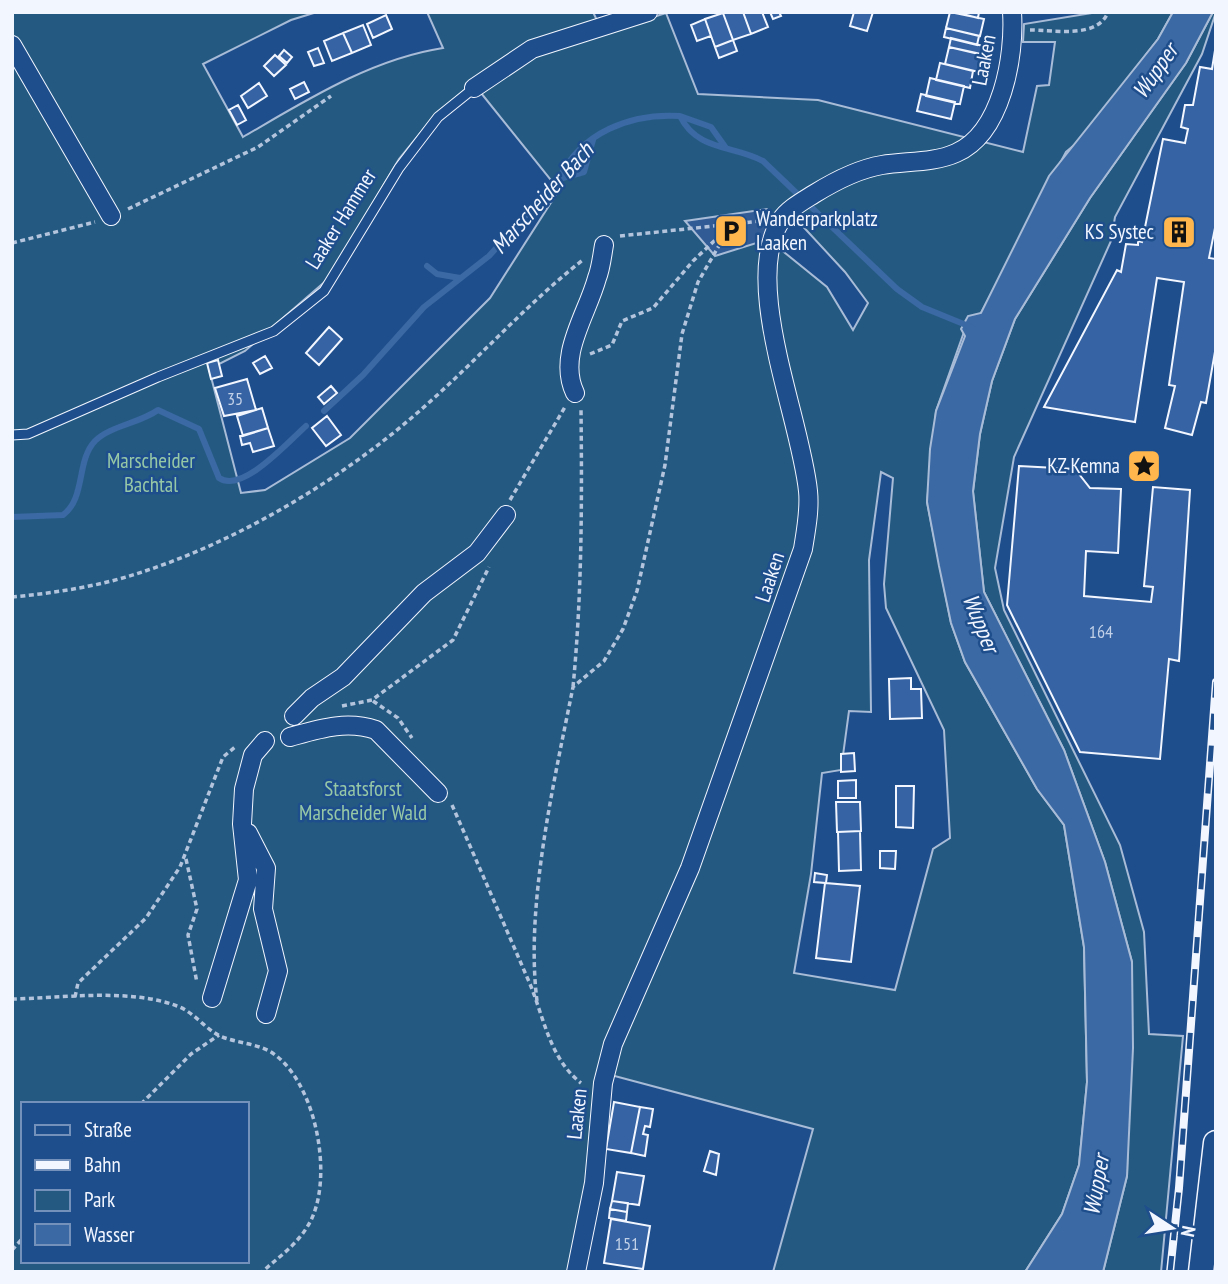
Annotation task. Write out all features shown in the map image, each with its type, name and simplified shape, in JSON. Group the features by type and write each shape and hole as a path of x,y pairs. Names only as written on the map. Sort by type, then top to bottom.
{"main road":[{"path":"1201,1272 1216,1143"}],"street":[{"name":"Laaker Hammer","path":"474,88 532,50 648,12"},
{"name":"Laaken","path":"576,1272 594,1184 603,1083 613,1044 690,868 803,549 808,493 801,444 768,310 768,264 788,213 814,194 860,170 938,158 968,147 993,113 1005,87 1012,59 1012,12"},
{"path":"12,45 111,216"},
{"path":"575,393 568,379 573,340 598,277 604,246"},
{"path":"293,716 312,698 343,677 424,593 477,553 506,515"},
{"path":"290,737 330,725 364,726 376,730 443,794"},
{"path":"203,999 248,880 242,824 244,789 253,755 265,741"},
{"path":"242,824 266,869 263,909 278,971 266,1014"}],"lane":[{"name":"Laaker Hammer","path":"12,435 28,434 158,377 274,331 324,291 399,168 438,117 474,88"}],"path":[{"path":"1030,30 1090,30 1105,20 1108,12"},
{"path":"12,243 111,216 258,147 331,96"},
{"path":"12,597 54,593 142,573 248,526 344,469 414,416 483,355 539,295 619,236 647,231 731,225 788,213"},
{"path":"573,687 604,661 623,629 637,591 665,465 682,334 698,282 731,225"},
{"path":"537,1001 533,966 534,924 573,687 580,621 583,531 581,407 575,393"},
{"path":"372,700 398,718 419,749"},
{"path":"443,794 537,1001 556,1051 568,1073 581,1083"},
{"path":"75,997 78,983 146,918 186,857 197,909 188,935 203,999 196,1016"},
{"path":"13,1000 141,998 176,1005 196,1016 219,1035 271,1053 288,1067 308,1103 320,1148 313,1215 292,1246 262,1272"},
{"path":"143,1102 191,1054 219,1035"}],"green space":[{"name":"Staatsforst Marscheider Wald","path":"12,12 317,12 291,20 203,64 243,137 339,83 390,61 443,48 427,12 593,12 603,33 666,13 698,94 818,100 1023,152 1037,86 1049,85 1055,42 1023,42 1024,24 1098,12 1173,12 1158,39 1079,141 1066,152 981,313 964,332 936,411 927,502 951,623 965,662 1037,789 1064,825 1084,947 1087,1082 1079,1165 1062,1214 1025,1272 773,1272 813,1129 611,1075 576,1272 12,1272","holes":["473,83 559,190 490,298 350,438 265,490 241,493 209,369 245,351 328,279 399,159 435,115","796,213 797,220 845,272 868,303 853,330 827,287 774,244","881,472 893,478 884,584 886,608 944,730 950,838 933,849 895,990 794,973 811,874 822,773 841,770 849,711 871,712 869,560"]},
{"path":"1213,12 1216,12 1202,54 1115,217 1111,241 1014,457 995,568 1004,610 1120,845 1144,932 1149,1034 1183,1036 1161,1272 1103,1272 1127,1176 1132,962 1105,862 1064,750 984,592 973,492 980,434 992,381 1015,319 1090,198 1186,63"}],"shaded area":[{"name":"Wanderparkplatz Laaken","path":"767,209 774,218 763,241 715,256 685,221"}],"water":[{"name":"Wupper","path":"1173,12 1213,12 1186,63 1090,198 1015,319 992,381 980,434 973,491 984,592 1064,750 1105,862 1132,962 1133,1048 1127,1176 1103,1272 1025,1272 1062,1214 1079,1165 1087,1082 1084,947 1064,825 1037,789 965,662 951,623 927,502 930,449 936,411 965,336 961,329 968,316 981,313 1049,176 1158,39"}],"building":[{"path":"743,12 762,12 768,27 751,34"},
{"path":"743,12 751,34 733,40 723,13"},
{"path":"770,12 779,12 781,16 773,19"},
{"path":"854,12 873,12 867,31 850,26"},
{"path":"950,12 984,19 980,36 946,28"},
{"path":"955,12 979,12 978,18"},
{"path":"723,13 733,40 715,47 705,19"},
{"path":"386,15 392,29 373,38 367,24"},
{"path":"705,19 711,36 697,41 691,25"},
{"path":"363,25 371,45 352,53 343,33"},
{"path":"946,28 979,36 977,45 944,37"},
{"path":"343,33 352,53 332,61 324,41"},
{"path":"951,38 983,46 981,54 949,47"},
{"path":"733,40 737,51 719,58 715,47"},
{"name":"KS Systec","path":"1216,44 1216,223 1209,258 1216,259 1216,346 1206,403 1201,402 1192,435 1165,428 1175,386 1169,385 1184,282 1157,278 1135,422 1044,407 1117,270 1121,272 1126,244 1138,245 1138,241 1142,242 1163,139 1185,143 1188,129 1181,127 1185,105 1193,105 1200,67 1212,69"},
{"path":"949,47 983,55 979,72 945,64"},
{"path":"318,48 324,63 314,66 308,52"},
{"path":"284,50 292,57 287,63 279,56"},
{"path":"275,55 286,65 274,76 264,66"},
{"path":"940,63 973,71 970,88 936,80"},
{"path":"930,78 964,86 960,104 926,96"},
{"path":"304,82 309,92 295,99 290,89"},
{"path":"259,83 267,96 248,108 241,96"},
{"path":"921,94 955,102 951,119 917,111"},
{"path":"238,105 246,120 237,125 229,110"},
{"path":"329,327 342,339 319,365 306,353"},
{"path":"265,356 272,368 260,374 253,363"},
{"path":"218,360 222,376 211,379 207,363"},
{"path":"247,379 256,410 224,416 215,388"},
{"path":"331,386 337,393 324,404 318,397"},
{"path":"262,408 268,428 243,436 237,416"},
{"path":"327,416 341,435 326,446 312,428"},
{"path":"268,428 274,446 253,452 250,443 242,445 240,436"},
{"path":"1019,466 1075,469 1090,488 1121,489 1118,553 1086,551 1084,596 1151,602 1153,587 1144,586 1153,487 1190,490 1179,661 1169,659 1160,759 1080,752 1007,605"},
{"path":"911,678 911,689 921,689 922,718 890,719 889,679"},
{"path":"854,753 855,771 841,772 841,754"},
{"path":"856,780 856,798 838,798 838,781"},
{"path":"896,786 914,786 913,828 896,827"},
{"path":"836,802 860,802 861,831 837,832"},
{"path":"860,831 861,870 839,871 838,832"},
{"path":"880,851 896,851 895,869 880,868"},
{"path":"815,873 827,875 826,883 860,886 851,962 816,958 825,883 814,882"},
{"path":"614,1102 640,1107 631,1153 606,1149"},
{"path":"640,1107 653,1109 650,1127 645,1126 643,1134 648,1135 645,1156 631,1153"},
{"path":"710,1151 719,1154 716,1175 704,1171"},
{"path":"617,1172 644,1176 639,1205 612,1201"},
{"path":"612,1201 628,1203 627,1212 610,1209"},
{"path":"610,1209 627,1212 626,1221 609,1218"},
{"path":"611,1219 650,1226 643,1269 604,1263"}],"waterway":[{"path":"680,116 711,127 726,148"},
{"name":"Marscheider Bach","path":"324,411 363,375 424,307 489,256 559,179 580,149 609,129 644,118 680,116 696,136 763,161 897,289 922,307 971,327"},
{"path":"559,179 584,172 593,140"},
{"path":"427,266 437,274 460,278"},
{"name":"Marscheider Bach","path":"12,517 63,515 75,499 85,459 95,441 158,410 199,429 219,478 229,481 252,473 306,426"}],"railway":[{"path":"1170,1272 1179,1188 1216,682"}],"place":[{"name":"Wanderparkplatz Laaken","path":"731,231"},
{"name":"KS Systec","path":"1179,232"},
{"name":"KZ Kemna","path":"1144,466"}],"park label":[{"name":"Marscheider Bachtal","path":"151,473"}]}
